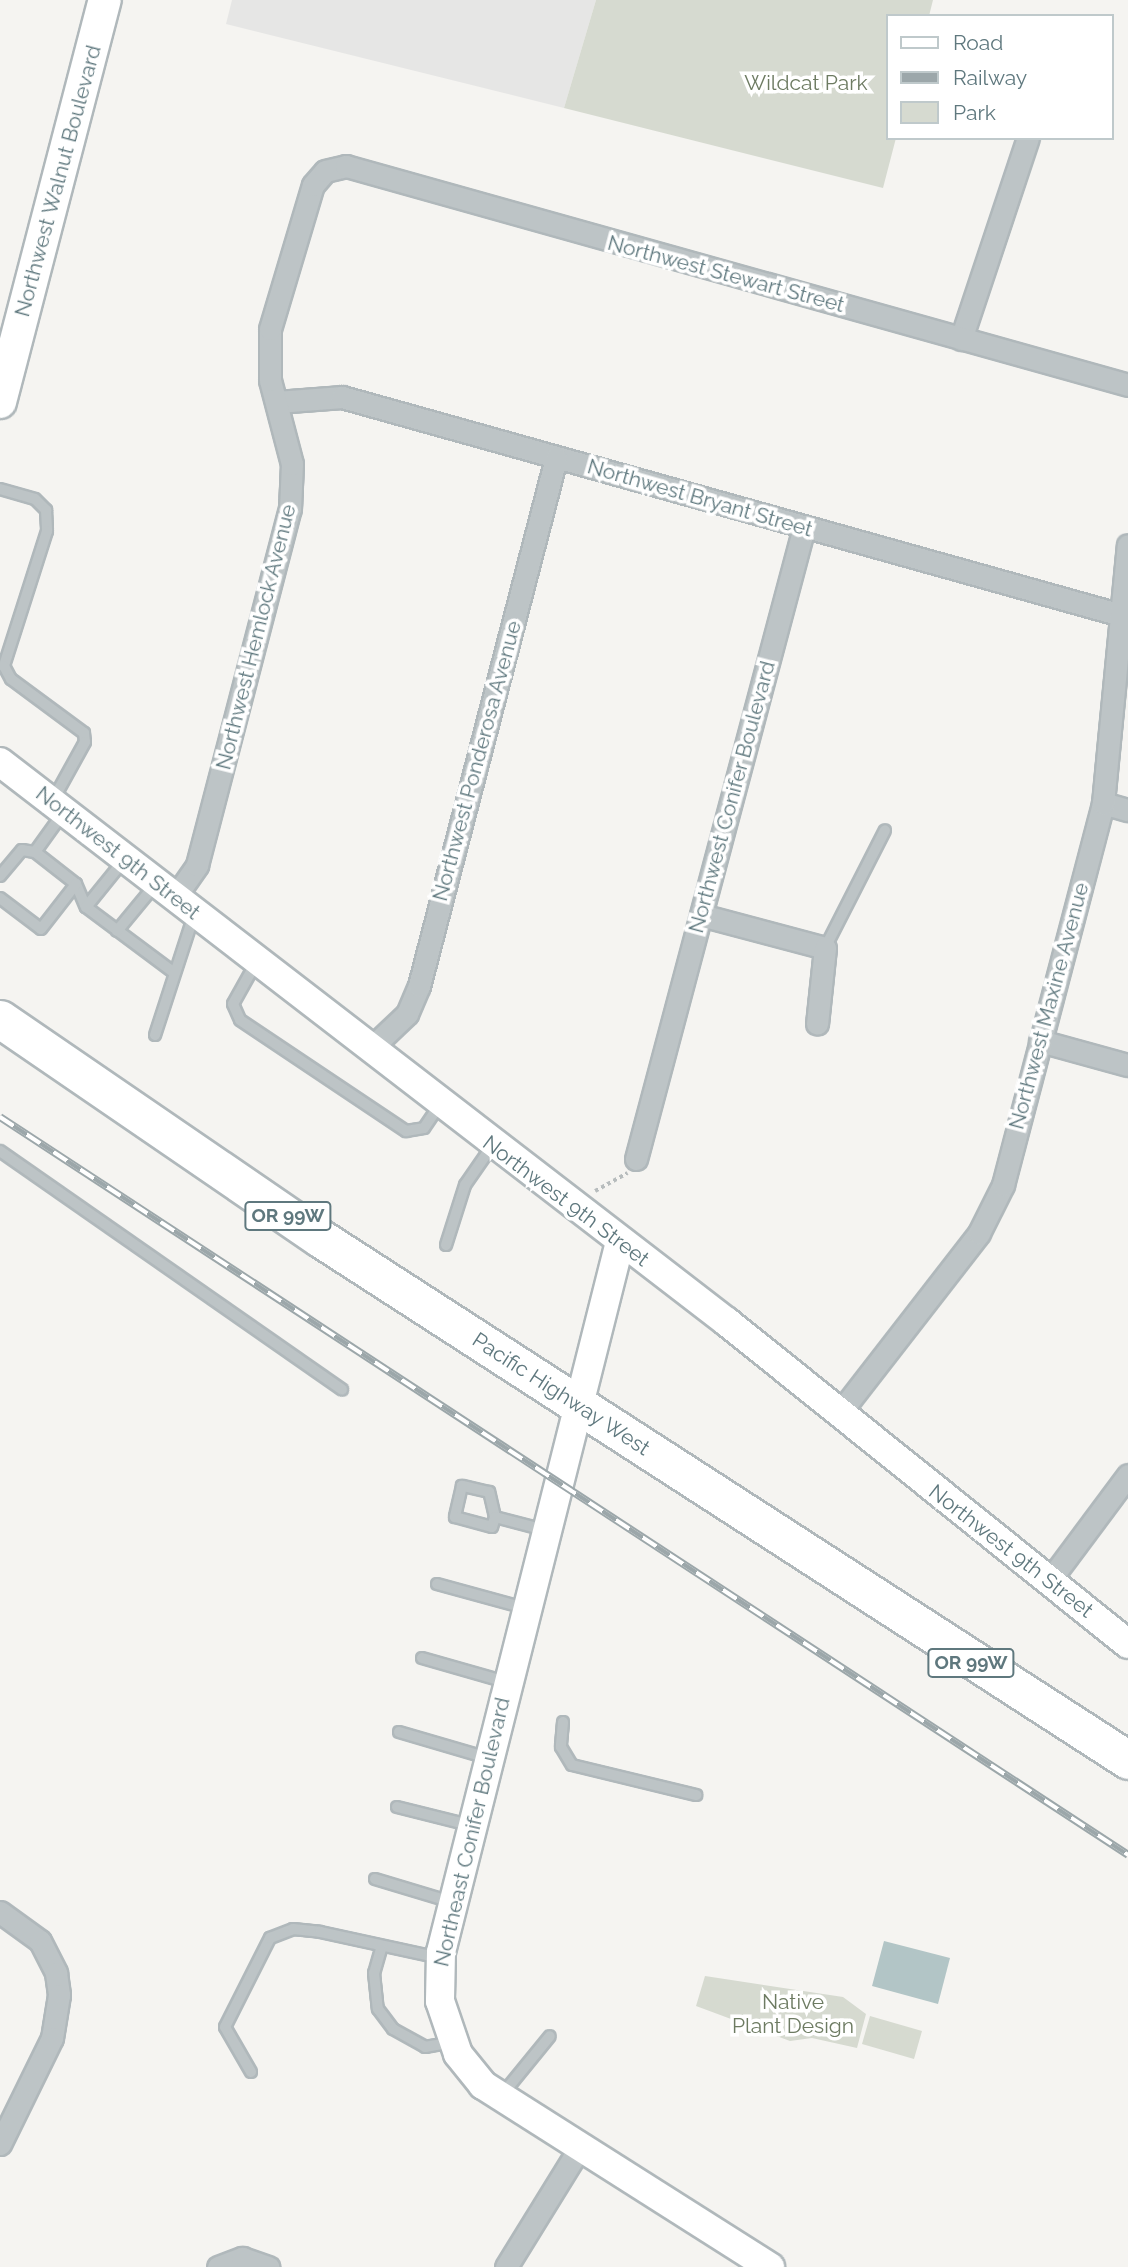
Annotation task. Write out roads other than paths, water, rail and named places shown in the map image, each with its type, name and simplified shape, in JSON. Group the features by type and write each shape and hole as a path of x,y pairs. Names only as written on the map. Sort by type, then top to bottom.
{"highway":[{"name":"Pacific Highway West","path":"0,1019 579,1406 1128,1760"}],"main road":[{"name":"Northwest Walnut Boulevard","path":"0,402 105,0"}],"street":[{"path":"961,339 1027,140"},
{"name":"Northwest Stewart Street","path":"325,171 346,166 1128,385"},
{"name":"Northwest Hemlock Avenue","path":"176,898 197,866 290,509 292,464 277,402 270,329 313,185 325,171"},
{"name":"Northwest Bryant Street","path":"277,402 342,397 1121,615"},
{"name":"Northwest Ponderosa Avenue","path":"370,1049 407,1014 419,986 556,458"},
{"name":"Northwest Conifer Boulevard","path":"636,1159 804,527"},
{"name":"Northwest Maxine Avenue","path":"838,1415 995,1205 1103,803 1128,545"},
{"name":"Northwest 9th Street","path":"0,762 492,1146 620,1242 1128,1644"},
{"path":"1103,803 1128,810"},
{"path":"701,915 825,948 817,1024"},
{"path":"1041,1041 1128,1065"},
{"name":"Northeast Conifer Boulevard","path":"620,1242 506,1682 440,1958 440,2001 453,2042 499,2098 770,2267"},
{"path":"1049,1581 1128,1475"},
{"path":"0,1912 40,1941 57,1973 58,2013 47,2047 0,2144"},
{"path":"506,2267 579,2148"},
{"path":"218,2267 242,2258 268,2267"}],"lane":[{"path":"0,489 35,499 46,510 47,531 4,666 11,679 84,733 85,742 36,852"},
{"path":"825,948 885,830"},
{"path":"0,876 22,850 36,852 76,884 86,907 173,971"},
{"path":"86,907 125,858"},
{"path":"0,898 41,929 76,884"},
{"path":"117,932 176,898"},
{"path":"155,1035 173,971 176,898"},
{"path":"257,961 233,1004 240,1020 406,1131 424,1128 440,1104"},
{"path":"446,1245 465,1185 492,1146"},
{"path":"0,1152 342,1390"},
{"path":"461,1486 489,1492 495,1517 492,1527 454,1517 461,1486"},
{"path":"495,1517 545,1530"},
{"path":"437,1584 525,1608"},
{"path":"422,1658 506,1682"},
{"path":"563,1722 561,1747 572,1765 696,1795"},
{"path":"399,1732 488,1758"},
{"path":"397,1807 472,1826"},
{"path":"375,1879 454,1903"},
{"path":"251,2072 225,2026 271,1938 306,1931 381,1949 440,1958"},
{"path":"381,1949 374,1973 378,2009 393,2029 425,2048 453,2042"},
{"path":"499,2098 550,2035"}],"railway":[{"path":"0,1117 1128,1855"}],"park label":[{"name":"Wildcat Park","path":"806,83"},
{"name":"Native Plant Design","path":"793,2014"}]}
